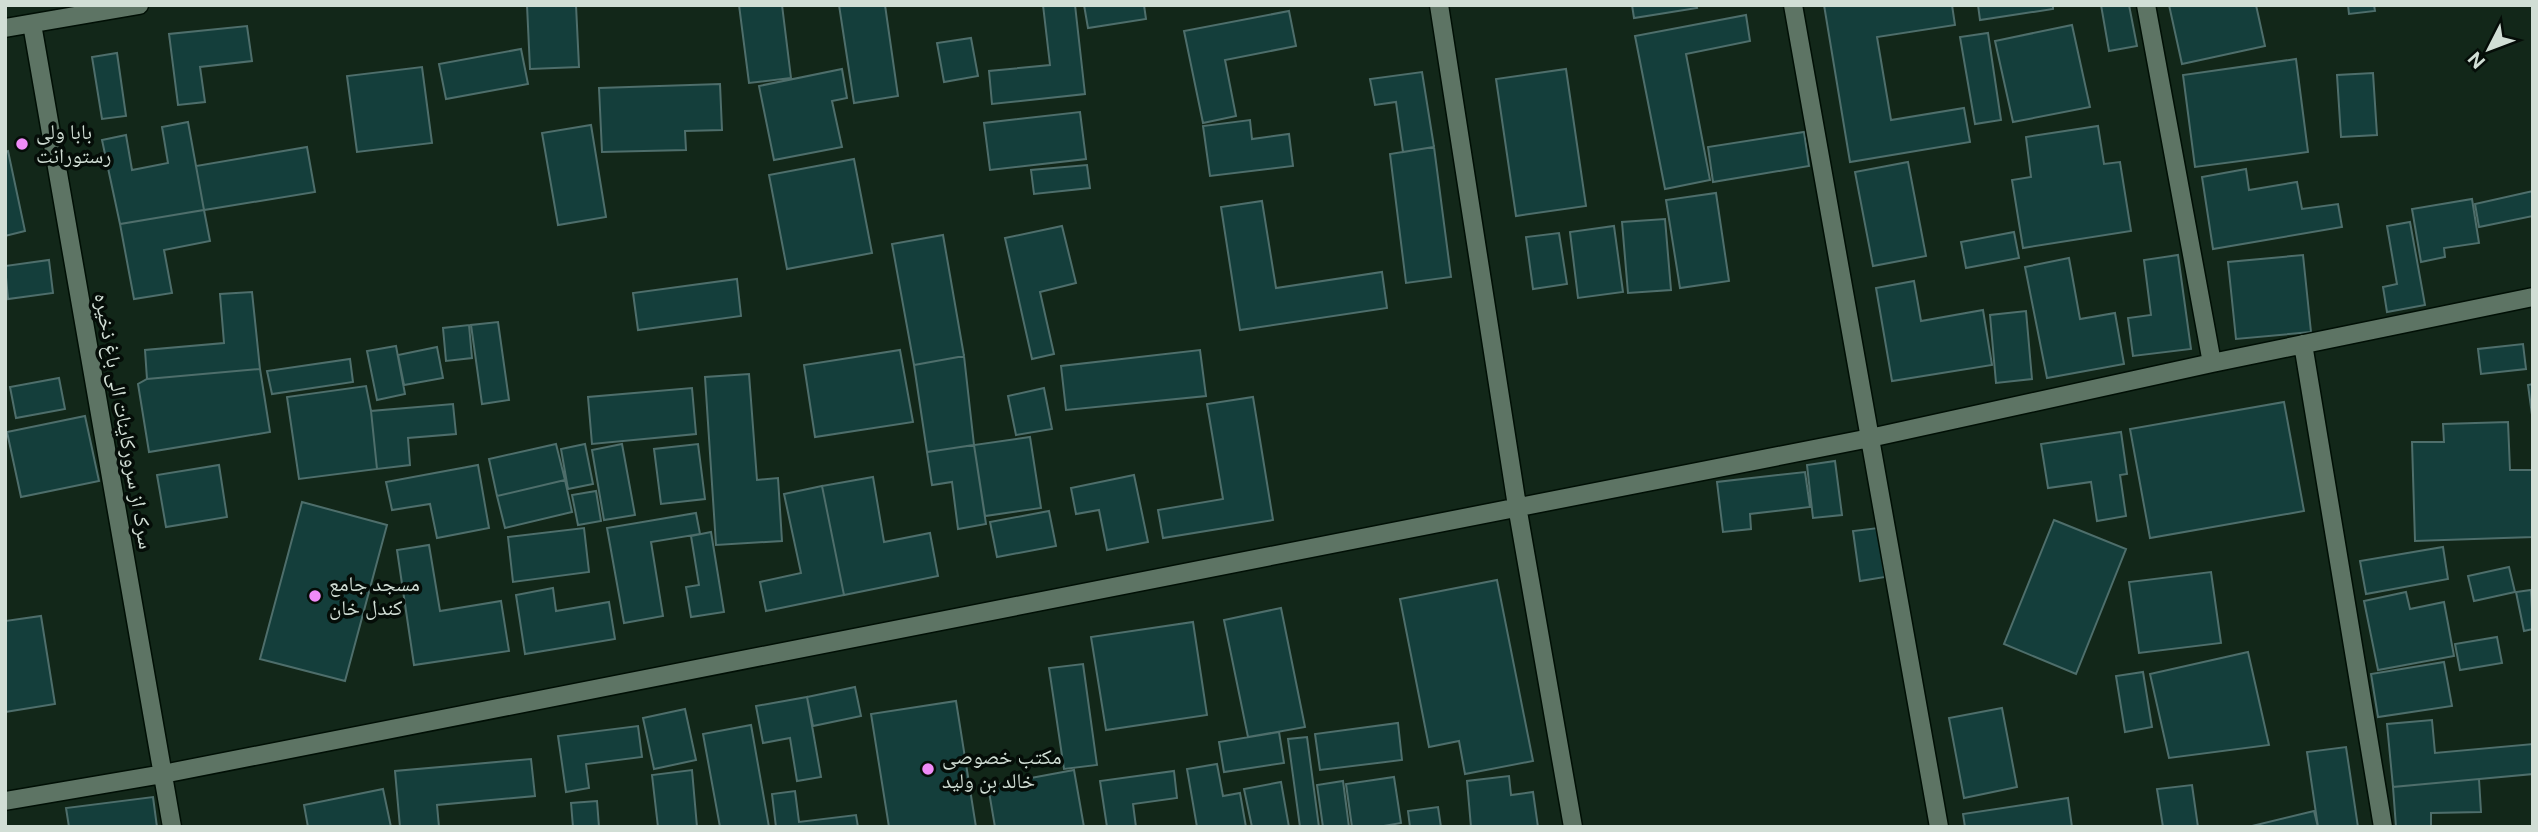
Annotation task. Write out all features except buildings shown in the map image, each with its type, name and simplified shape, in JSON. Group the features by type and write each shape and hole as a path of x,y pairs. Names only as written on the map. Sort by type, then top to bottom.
{"street":[{"path":"5,28 41,17 139,5"},
{"path":"1438,5 1517,506 1573,827"},
{"path":"1794,5 1940,827"},
{"path":"2146,5 2212,363"},
{"name":"سرک از سرورکاینات الی باغ ذخیره","path":"41,17 172,827"},
{"path":"5,801 163,774 1870,438 2212,363 2533,297"},
{"path":"2303,344 2383,827"}],"place":[{"name":"بابا ولی رستورانت","path":"22,144"},
{"name":"مسجد جامع کندل خان","path":"315,596"},
{"name":"مکتب خصوصی خالد بن ولید","path":"928,769"}]}
